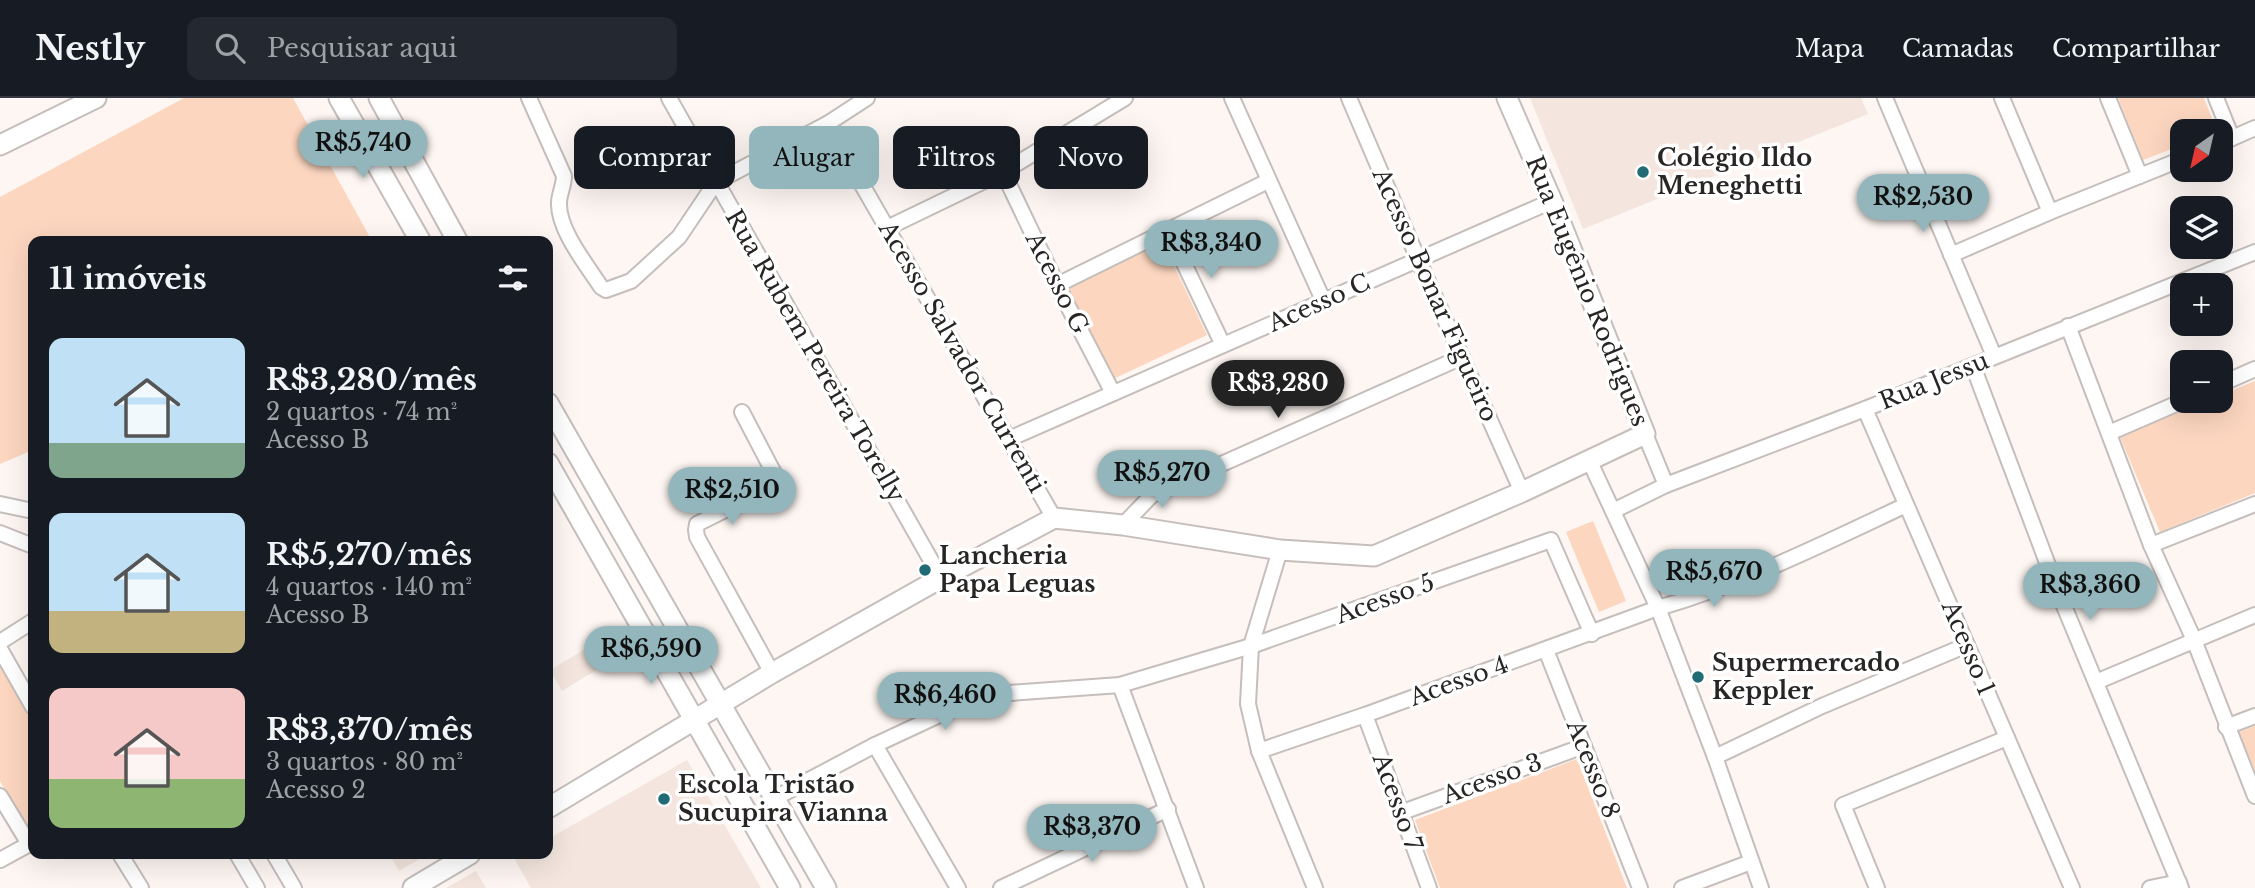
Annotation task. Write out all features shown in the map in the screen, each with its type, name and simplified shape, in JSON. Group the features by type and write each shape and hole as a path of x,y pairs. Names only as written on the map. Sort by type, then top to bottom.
{"street":[{"path":"0,145 96,98"},
{"path":"339,98 418,236"},
{"path":"379,98 455,236"},
{"path":"529,98 564,176 559,204 566,232 601,287 606,290 631,281 679,237 711,189"},
{"name":"Rua Rubem Pereira Torelly","path":"668,98 684,126"},
{"path":"735,172 827,124 867,98"},
{"path":"1020,162 1125,98"},
{"path":"1232,98 1323,300"},
{"name":"Acesso Bonar Figueiro","path":"1349,98 1522,492"},
{"name":"Rua Eugênio Rodrigues","path":"1507,98 1552,201 1666,485"},
{"path":"1885,98 1994,356"},
{"path":"2002,98 2050,212"},
{"path":"2108,98 2140,176"},
{"path":"2216,98 2221,119"},
{"name":"Acesso Salvador Currenti","path":"827,124 1054,518"},
{"path":"2233,137 2255,128"},
{"path":"1951,255 2170,164"},
{"path":"1058,285 1269,181"},
{"name":"Rua Rubem Pereira Torelly","path":"720,189 941,578"},
{"path":"887,228 968,189"},
{"name":"Acesso G","path":"1011,189 1113,393"},
{"name":"Acesso C","path":"1009,439 1552,201"},
{"path":"1168,230 1223,345"},
{"name":"Rua Jessu","path":"1613,511 1666,485 1865,409 2255,252"},
{"path":"2068,326 2151,545 2194,640 2255,796"},
{"path":"1123,524 1152,495 1462,357"},
{"path":"1973,366 2057,589 2180,885 2150,888"},
{"path":"2233,379 2255,369"},
{"path":"2109,433 2170,407"},
{"name":"Acesso 1","path":"1865,409 2072,888"},
{"path":"553,412 826,888"},
{"path":"742,412 777,479 775,485 697,524 695,530 772,673"},
{"path":"553,805 772,673 1054,518 1123,524 1280,550 1374,556 1522,492 1645,434"},
{"path":"1589,460 1658,608 1761,888"},
{"path":"553,472 790,888"},
{"path":"0,504 28,510"},
{"path":"2151,545 2255,504"},
{"name":"Acesso 4","path":"1259,751 1759,574 1906,505"},
{"path":"0,533 28,544"},
{"name":"Acesso 5","path":"1120,685 1251,646 1551,540 1592,634"},
{"path":"1280,550 1251,646 1248,705 1259,751 1315,888"},
{"path":"2096,682 2255,615"},
{"path":"0,642 28,624"},
{"path":"1715,757 1822,706 1967,645"},
{"path":"0,649 28,698"},
{"name":"Acesso 8","path":"1546,650 1640,888"},
{"path":"775,798 875,745 982,695 1120,685 1168,809 1194,887"},
{"name":"Acesso 7","path":"1365,715 1429,888"},
{"path":"2226,727 2255,716"},
{"path":"1877,888 1843,805 2007,737"},
{"path":"875,745 958,888"},
{"name":"Acesso 3","path":"1400,813 1584,746"},
{"path":"0,796 28,838"},
{"path":"1001,888 1168,809"},
{"path":"0,860 28,845"},
{"path":"779,870 807,855"},
{"path":"123,859 141,888"},
{"path":"240,859 257,888"},
{"path":"277,859 294,888"},
{"path":"413,888 462,859"},
{"path":"1682,888 1751,862"}],"shaded area":[{"path":"184,98 293,98 369,236 28,236 28,452 0,464 0,197"},
{"name":"Colégio Ildo Meneghetti","path":"1530,98 1861,98 1868,114 1583,229"},
{"path":"2118,98 2204,98 2212,119 2170,119 2170,150 2143,160"},
{"path":"1163,243 1207,335 1111,380 1068,288"},
{"path":"2255,381 2255,493 2160,532 2120,437 2178,413 2233,413 2233,390"},
{"path":"1593,521 1626,601 1599,612 1566,532"},
{"path":"607,636 619,656 562,691 553,675 553,668"},
{"path":"0,666 28,714 28,830 0,781"},
{"path":"2255,726 2255,771 2239,732"},
{"path":"1577,759 1627,888 1440,888 1415,820"},
{"name":"Escola Tristão Sucupira Vianna","path":"687,760 761,888 531,888 515,859 553,859 553,836"},
{"path":"392,859 419,859 399,871"},
{"path":"476,871 486,888 446,888"}],"place":[{"name":"Colégio Ildo Meneghetti","path":"1643,172"},
{"name":"Lancheria Papa Leguas","path":"925,570"},
{"name":"Supermercado Keppler","path":"1698,677"},
{"name":"Escola Tristão Sucupira Vianna","path":"664,799"}]}
